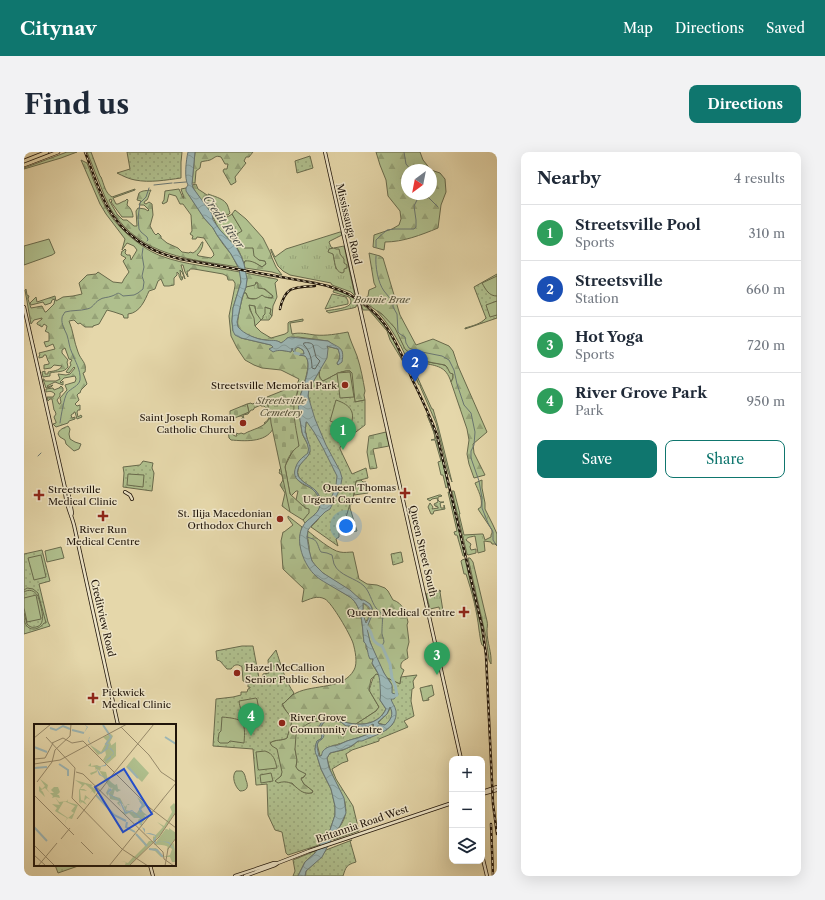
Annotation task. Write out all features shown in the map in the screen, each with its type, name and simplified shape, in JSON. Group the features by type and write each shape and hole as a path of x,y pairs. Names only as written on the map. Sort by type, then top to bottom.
{"main road":[{"path":"24,161 47,152"},
{"path":"24,165 58,152"},
{"name":"Mississauga Road","path":"325,152 358,299"},
{"name":"Queen Street South","path":"358,299 460,756"},
{"name":"Creditview Road","path":"24,307 65,488 67,504 118,724"},
{"path":"125,492 130,495 132,499"},
{"path":"485,792 497,788"},
{"name":"Britannia Road West","path":"235,876 278,863 309,851 449,804"},
{"name":"Britannia Road West","path":"245,876 275,866 278,863"},
{"path":"484,864 487,876"},
{"path":"150,866 153,876"}],"green space":[{"path":"67,152 77,152 24,169 24,168"},
{"path":"87,152 91,152 105,188 112,197 135,189 113,198 116,204 127,199 127,205 132,211 133,217 122,217 111,202 111,199 109,200 117,214 123,220 127,220 134,226 137,226 136,211 138,208 149,210 144,205 139,205 141,201 137,200 139,193 151,190 148,199 144,203 146,204 149,202 152,204 153,215 150,226 154,233 156,235 158,233 167,243 178,248 182,252 193,253 203,242 201,250 197,255 211,258 214,255 213,252 204,238 197,237 196,239 192,239 193,236 190,234 192,231 191,215 183,204 180,204 176,196 169,194 167,202 162,203 164,200 165,191 179,189 184,198 181,189 186,188 204,218 213,228 238,267 185,258 152,247 138,238 124,226 111,209"},
{"path":"127,152 182,152 181,178 158,181 141,181 133,180 117,173 130,169"},
{"path":"195,152 253,152 249,157 246,157 244,161 246,163 235,177 236,182 231,185 223,171 224,169 227,169 228,164 225,164 221,157 217,156 210,160 201,162 200,168 196,171 195,183 192,183"},
{"path":"376,152 420,152 426,164 401,164 401,200 437,200 437,172 440,173 445,179 446,192 441,205 438,228 419,236 392,242 385,242 384,250 373,247 374,235 399,225 401,219 400,211 388,196 386,180"},
{"path":"310,156 313,168 297,173 295,161"},
{"path":"81,160 87,163 100,197 107,210 125,232 142,246 151,252 170,259 190,264 240,272 241,282 233,308 232,321 233,331 241,338 271,345 273,346 272,348 276,350 291,352 293,348 294,352 298,347 303,350 304,354 299,355 305,356 308,364 306,378 299,401 299,408 302,432 309,450 295,472 298,480 313,490 320,502 317,512 305,523 303,520 308,513 296,500 298,491 291,496 290,494 285,467 296,445 273,429 269,434 260,439 242,441 231,440 229,438 228,428 231,428 233,432 232,434 235,436 237,436 236,433 244,434 261,426 294,403 298,391 297,385 299,379 281,370 262,368 245,360 231,336 229,316 235,283 233,280 228,280 227,276 223,274 190,269 187,271 188,277 183,265 181,265 185,279 180,270 181,277 183,277 182,280 177,272 177,275 174,278 174,285 164,286 161,279 158,281 155,289 149,291 142,306 136,311 128,314 128,318 124,318 123,315 107,310 99,324 93,327 85,327 80,323 78,324 74,320 69,321 75,344 85,366 85,372 83,373 87,384 77,395 79,400 75,404 77,406 80,405 80,410 77,412 78,417 81,415 82,417 77,419 74,412 71,415 72,418 75,417 75,419 69,421 68,423 56,427 53,424 56,423 54,417 56,414 52,399 48,401 47,397 53,397 55,394 53,392 46,392 46,389 53,388 54,390 61,386 63,388 63,391 60,393 57,400 60,404 60,398 67,390 65,385 75,382 76,379 75,376 64,378 60,382 61,383 63,381 63,385 55,382 47,386 53,385 51,387 46,388 43,379 45,381 56,381 60,379 58,374 70,374 75,368 74,367 69,373 66,372 71,365 70,363 72,360 69,359 65,348 62,350 62,353 68,360 68,367 62,371 50,373 50,376 43,377 42,372 45,371 45,374 48,374 48,372 58,370 62,366 54,365 51,368 44,369 44,365 49,364 49,362 46,355 39,358 39,353 55,349 53,344 46,347 44,342 49,341 49,333 45,331 47,326 44,324 42,327 37,324 42,318 34,320 31,324 25,290 26,289 27,295 29,296 28,299 31,308 42,306 46,312 54,304 55,299 52,300 51,303 45,305 43,302 31,305 30,303 36,297 37,302 55,296 56,301 63,297 82,294 79,283 87,275 96,274 98,272 113,282 122,283 129,272 123,261 126,258 121,255 122,251 125,249 126,250 125,253 130,255 131,260 137,250 134,246 127,243 122,250 125,239 100,204"},
{"path":"196,184 198,189 207,195 210,204 217,211 215,212 208,210 193,188 192,185"},
{"path":"208,194 224,201 230,213 228,215 223,215 212,206"},
{"path":"208,210 215,212 217,211 224,217 232,214 259,260 265,261 266,264 262,267 255,263 245,261 244,264 240,252 220,231"},
{"path":"235,210 246,219 263,238 276,267 282,275 245,268 245,261 252,262 262,267 266,264 265,261 259,260 254,256 253,248 244,248 239,244 237,234 242,231 232,214"},
{"path":"341,232 342,235 329,242 333,248 329,249 333,253 336,269 344,263 334,248 344,246 355,296 351,292 332,285 331,283 290,275 278,266 271,251 271,249 275,257 286,249"},
{"path":"49,239 55,253 24,265 24,246"},
{"path":"329,249 339,249 340,254 344,259 344,263 347,265 347,268 344,269 344,272 342,273 336,268 333,254 328,252"},
{"name":"Bonnie Brae","path":"369,253 383,258 400,315 416,345 433,339 449,346 453,351 487,432 473,444 474,453 485,475 474,478 469,464 467,454 469,440 467,429 451,382 453,374 450,373 445,365 423,360 416,362 411,354 405,349 395,328 382,314 363,301 368,296 369,290 376,287"},
{"path":"245,273 278,280 275,283 277,297 273,306 272,316 270,314 271,309 265,307 265,314 261,320 256,313 255,306 249,305 254,318 255,326 271,338 288,332 289,322 303,319 303,321 290,323 292,334 301,333 323,335 348,332 360,365 365,391 365,400 355,402 350,371 339,373 323,381 320,377 320,369 327,351 326,346 338,349 340,356 337,363 338,365 342,351 328,341 298,337 287,338 281,343 255,338 240,330 238,327 238,320 244,293 246,293 248,298 252,299 262,295 272,298 273,296 265,289 258,288 258,283 256,282 255,285 246,287 247,279"},
{"path":"497,274 497,318 465,329 486,318 474,287"},
{"path":"497,276 497,296 494,296 486,290 482,283"},
{"path":"255,282 273,296 272,298 248,298 246,293 244,293 246,287"},
{"path":"334,290 345,293 356,299 356,307 329,313 326,311 344,308 350,304 351,301 349,297 333,292"},
{"path":"332,294 346,297 348,304 325,309"},
{"path":"497,301 497,315 490,317 486,305"},
{"path":"361,304 372,312 386,328 396,345 403,362 390,340 387,331 369,310 363,310"},
{"path":"249,305 255,305 256,313 263,316 264,307 271,309 270,314 272,316 269,320 261,320 255,326"},
{"path":"377,311 396,329 404,345 411,354 408,356 421,385 419,385 396,337"},
{"path":"423,359 428,362 442,364 447,367 453,374 451,382 444,370 433,365 423,363 420,365 420,369 416,363"},
{"name":"Streetsville Memorial Park","path":"320,370 319,374 321,380 323,381 339,373 350,371 352,373 355,402 365,400 365,425 352,435 345,438 347,442 340,447 340,449 352,474 366,468 368,478 356,481 352,504 350,504 344,524 339,528 339,537 336,539 338,546 311,527 319,518 321,501 319,495 298,475 300,465 310,452 305,429 310,401 308,396 309,389"},
{"name":"Streetsville Memorial Park","path":"350,372 354,397 340,398 337,373"},
{"name":"Streetsville Cemetery","path":"297,385 298,390 294,409 299,446 290,455 285,467 290,494 305,508 309,509 309,513 303,520 290,512 267,397"},
{"path":"421,385 433,409 452,482 448,472 436,423 420,386"},
{"path":"336,400 345,404 351,410 352,418 349,428 330,421"},
{"path":"267,401 271,419 265,424 264,423 269,417 267,408 261,405 251,410 248,414 243,415 244,419 243,420 241,419 243,418 242,416 238,416 249,412 247,404"},
{"path":"247,404 249,412 230,420 230,411"},
{"path":"68,426 70,429 70,439 81,444 79,449 74,451 58,434 61,430"},
{"path":"386,432 389,446 373,449 377,468 370,469 367,452 369,436"},
{"path":"434,434 448,487 446,488 438,462 441,461 435,440 431,440 435,439"},
{"path":"143,461 153,463 152,468 154,473 152,491 123,487 123,467 140,465"},
{"path":"281,468 291,504 290,512 282,506 285,493 280,485 283,480 282,475 279,473"},
{"path":"350,472 356,481 350,508 357,531 347,533 338,527 320,521"},
{"path":"128,474 144,475 143,487 127,485"},
{"path":"361,480 366,482 368,493 354,495 356,481"},
{"path":"482,480 485,509 497,534 497,546 491,542 484,541 485,551 478,553 475,536 469,537 466,540 471,544 471,550 476,549 476,553 468,555 452,491 454,491 464,535 483,534 485,540 491,537 492,530 478,509 481,507 481,501 475,483"},
{"path":"448,492 450,492 465,556 463,556 457,535 455,535 454,532 457,531"},
{"path":"439,495 442,496 438,497 438,500 440,502 444,502 440,503 441,508 444,508 444,505 445,509 434,511 433,514 431,514 428,507 430,503 433,507 432,509 438,508 434,504 438,502 437,498 430,501 427,499"},
{"path":"288,516 302,527 300,545 316,576 350,597 357,606 360,612 364,642 373,660 372,664 379,675 376,675 371,679 369,690 379,707 376,711 356,724 344,722 341,719 327,718 318,722 311,722 295,749 297,760 296,767 306,774 301,778 304,784 313,791 312,793 301,791 292,783 278,784 274,781 281,776 270,743 287,738 291,723 291,720 282,703 294,694 303,690 328,686 343,681 354,670 356,656 353,643 348,633 336,612 328,602 319,597 302,602 304,589 283,569 281,541 283,532 293,525"},
{"path":"308,531 332,549 343,552 353,552 359,579 367,584 385,588 393,600 399,603 404,609 408,622 409,642 407,650 408,658 401,663 401,668 404,670 400,684 386,677 371,645 367,625 372,614 372,608 366,602 314,565 310,554"},
{"path":"61,547 64,558 47,562 45,551"},
{"path":"42,550 50,581 39,584 50,626 24,634 24,554"},
{"path":"401,552 403,562 393,565 391,554"},
{"path":"41,555 46,577 34,580 28,558"},
{"path":"468,558 470,558 473,562 487,621 487,635 491,664 489,660 486,637"},
{"path":"465,559 484,646 482,645 481,641 472,595 461,561"},
{"path":"27,588 33,589 38,593 46,623 34,629 27,626 24,613 27,624 31,627 40,625 42,622 42,614 38,596 35,592 24,592"},
{"path":"439,590 441,591 443,611 437,614 440,612 439,607 430,609 426,594 440,591"},
{"path":"36,595 41,619 27,622 24,608 24,598"},
{"path":"363,603 370,610 369,617 365,623 363,614"},
{"path":"242,646 253,646 259,678 263,677 263,674 269,673 268,660 276,650 286,678 294,693 282,704 291,720 287,738 270,743 277,749 282,772 281,776 275,781 278,783 289,782 302,792 312,793 313,791 304,784 301,779 306,774 298,770 296,767 296,735 308,724 323,720 319,727 322,736 321,739 317,741 315,749 321,769 331,789 335,806 335,815 330,830 319,845 288,855 286,853 282,832 275,830 268,815 267,784 256,785 253,749 213,746 216,699 241,695 241,692 247,692 250,688 248,687 248,682 243,681 242,667 236,665 231,669 227,669 220,661 217,660 216,651"},
{"path":"376,674 379,675 380,681 380,700 386,709 381,717 370,723 356,724 376,711 379,707 369,690 372,680"},
{"path":"417,675 413,681 414,688 412,689 411,701 414,716 404,721 408,727 379,739 379,741 352,750 346,754 348,761 332,769 336,779 353,806 359,831 333,840 333,836 344,819 346,809 342,795 332,776 327,758 330,753 352,746 358,741 386,730 392,725 395,718 391,701 392,687 387,678 400,684 401,677"},
{"path":"432,685 434,695 428,698 429,700 423,701 420,688"},
{"path":"256,698 260,716 251,717 245,715 241,710 239,701"},
{"path":"390,707 392,717 389,721 385,725 378,723 387,714"},
{"path":"222,717 239,720 242,722 244,730 244,743 230,741 228,743 220,743 218,741 219,733 221,731"},
{"path":"329,720 341,722 346,726 365,728 374,724 371,727 374,727 370,733 333,746 320,756 317,744 320,738 321,727 325,721"},
{"path":"256,752 268,752 275,760 277,768 258,769"},
{"path":"236,771 242,771 244,774 247,788 244,790 240,791 235,784 234,776"},
{"path":"271,773 273,781 261,783 260,775"},
{"path":"352,840 350,841 356,862 347,867 343,876 305,876 306,871 321,857 326,850"},
{"path":"315,851 315,853 305,862 298,876 293,876 295,871 293,860"},
{"path":"55,866 78,866 58,873"}],"water":[{"name":"Credit River","path":"188,152 195,152 192,184 193,188 212,214 213,220 220,230 236,247 244,264 247,279 237,322 238,327 243,332 258,339 281,343 290,337 328,341 342,350 342,362 338,365 337,363 340,356 338,349 327,346 327,358 309,389 308,396 315,419 342,478 338,493 330,509 312,525 308,530 307,537 312,561 316,566 323,573 350,590 361,600 364,600 370,604 372,608 372,615 367,628 370,642 384,673 392,685 392,693 396,696 394,699 391,699 396,711 396,717 390,727 385,731 362,741 358,741 345,749 330,753 327,758 329,768 344,798 346,813 322,857 306,871 305,876 298,876 305,862 315,853 330,830 335,815 335,806 331,789 315,753 317,741 321,739 322,736 319,727 327,718 339,719 347,723 354,724 370,723 379,718 386,709 380,700 379,677 372,663 373,659 370,659 368,655 364,642 360,612 357,606 350,597 321,580 312,572 304,559 300,545 300,532 305,523 315,514 320,503 315,492 298,480 295,474 297,464 308,453 307,443 302,432 298,408 308,371 307,360 305,356 299,355 304,353 303,350 298,347 295,349 295,353 292,348 291,352 280,350 273,352 269,349 273,347 271,345 241,338 235,335 232,321 233,308 241,282 239,268 231,254 186,191 188,185 186,164","holes":["307,422 323,448 337,476 336,485 331,499 323,505 316,491 304,482 297,473 299,467 310,451 305,433","363,603 370,609 369,617 366,623 363,614","390,707 392,714 389,721 385,725 379,724 378,722 387,714","329,720 341,722 346,726 358,726 359,728 368,727 373,724 374,727 370,733 366,735 326,748 321,756 319,756 317,747 318,742 324,736 320,727 325,721"]}],"waterway":[{"path":"404,152 406,164"},
{"path":"174,183 186,182"},
{"path":"154,185 172,183"},
{"path":"147,241 147,237 139,229 138,218 140,203 146,197 149,188"},
{"path":"376,247 376,240 387,230 414,229 416,227 414,206 417,200"},
{"path":"431,200 438,207"},
{"path":"60,423 67,393 78,384 80,380 79,369 71,351 63,325 62,316 65,312 92,307 102,298 110,297 118,293 123,296 134,295 143,289 143,248"},
{"path":"376,256 380,284 393,302 393,307 397,314 398,332 405,337 409,348 442,356 449,360 454,370 464,405 471,413 475,432 471,458 479,481 482,508 493,532 493,540 497,545"},
{"name":"Credit River","path":"295,353 299,354"},
{"path":"38,456 41,453"},
{"path":"307,537 316,541 321,552 332,555 336,568 361,583 366,588 374,605 382,615 382,633 384,642 382,646"},
{"name":"Credit River","path":"366,626 375,642 382,646 390,664 397,695 392,697"}],"railway":[{"path":"85,152 101,193 113,216 120,225 147,247 180,259 327,286 349,294 359,300 377,315 391,334 437,435 482,626 486,655 493,804 497,834"},
{"path":"280,309 282,301 292,289 315,286"},
{"path":"491,824 493,876"}],"place":[{"name":"Streetsville","path":"415,382"},
{"name":"Streetsville Memorial Park","path":"345,385"},
{"name":"Saint Joseph Roman Catholic Church","path":"243,423"},
{"name":"Streetsville Pool","path":"343,450"},
{"name":"Queen Thomas Urgent Care Centre","path":"405,493"},
{"name":"Streetsville Medical Clinic","path":"39,495"},
{"name":"River Run Medical Centre","path":"103,516"},
{"name":"St. Ilija Macedonian Orthodox Church","path":"280,519"},
{"name":"Queen Medical Centre","path":"464,612"},
{"name":"Hazel McCallion Senior Public School","path":"237,673"},
{"name":"Hot Yoga","path":"437,675"},
{"name":"Pickwick Medical Clinic","path":"93,698"},
{"name":"River Grove Community Centre","path":"282,723"},
{"name":"River Grove Park","path":"251,736"}]}
